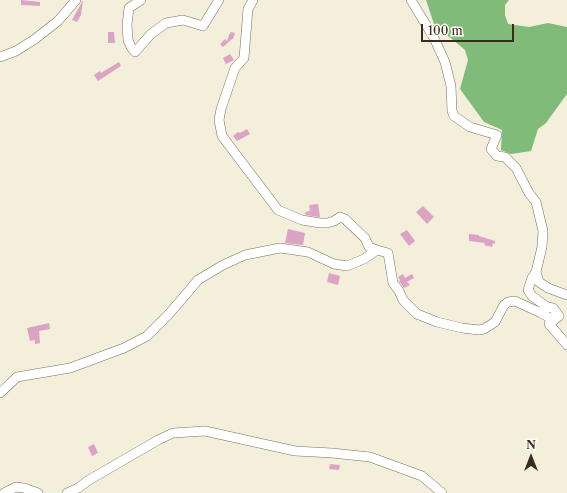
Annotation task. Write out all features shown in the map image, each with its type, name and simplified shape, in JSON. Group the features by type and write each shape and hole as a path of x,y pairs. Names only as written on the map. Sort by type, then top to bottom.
{"street":[{"path":"0,58 16,51 35,39 58,21 76,0"},
{"path":"141,0 129,8 127,25 128,40 135,52 151,34 166,23 183,20 203,26 219,0"},
{"path":"253,0 248,9 244,58 235,68 219,120 222,136 278,210 302,220 320,223 334,221 340,217 345,219 365,238 369,247 388,253 393,283 408,306 424,318 450,325 479,330 491,326 495,322 504,305 508,302 514,301 550,318 550,326 567,345"},
{"path":"411,0 434,38 445,62 451,86 452,111 454,116 470,127 497,135 490,149 497,156 506,157 516,168 529,193 536,202 543,231 542,246 536,272 532,278 528,290 532,296 538,301 552,308 559,316 550,323"},
{"path":"0,393 17,376 70,368 124,348 147,336 169,314 198,280 223,265 245,255 280,248 308,252 334,264 347,266 364,259 376,250"},
{"path":"536,272 539,282 548,288 567,295"},
{"path":"67,493 163,438 173,434 205,432 295,451 370,457 422,476 442,493"},
{"path":"4,493 16,487 38,493"}],"green space":[{"path":"426,0 509,0 505,5 505,15 508,24 529,27 548,23 567,27 567,94 546,123 538,129 531,151 511,154 501,150 502,130 484,122 460,89 468,60 465,50 434,24"}],"building":[{"path":"21,0 40,2 40,6 21,5"},
{"path":"83,0 81,15 77,22 72,20"},
{"path":"108,32 114,32 115,43 108,43"},
{"path":"231,32 235,33 233,39 223,47 220,44 225,39 227,41"},
{"path":"230,54 234,60 226,64 223,58"},
{"path":"119,62 121,66 98,81 94,75 100,71 101,73"},
{"path":"247,129 250,134 237,141 233,136 238,132 240,133"},
{"path":"318,204 320,217 306,215 305,212 310,211 309,205"},
{"path":"423,206 434,217 427,224 416,212"},
{"path":"288,229 305,233 303,245 285,243"},
{"path":"407,230 415,241 409,246 400,234"},
{"path":"469,234 479,235 495,241 495,244 493,243 492,247 484,245 485,243 469,241"},
{"path":"329,273 340,276 338,285 327,282"},
{"path":"403,274 405,278 412,274 414,278 407,282 410,285 404,288 398,277"},
{"path":"49,323 50,329 39,331 40,343 35,344 35,340 30,341 27,328"},
{"path":"94,444 98,453 92,456 88,447"},
{"path":"330,464 340,465 339,470 329,469"}]}
